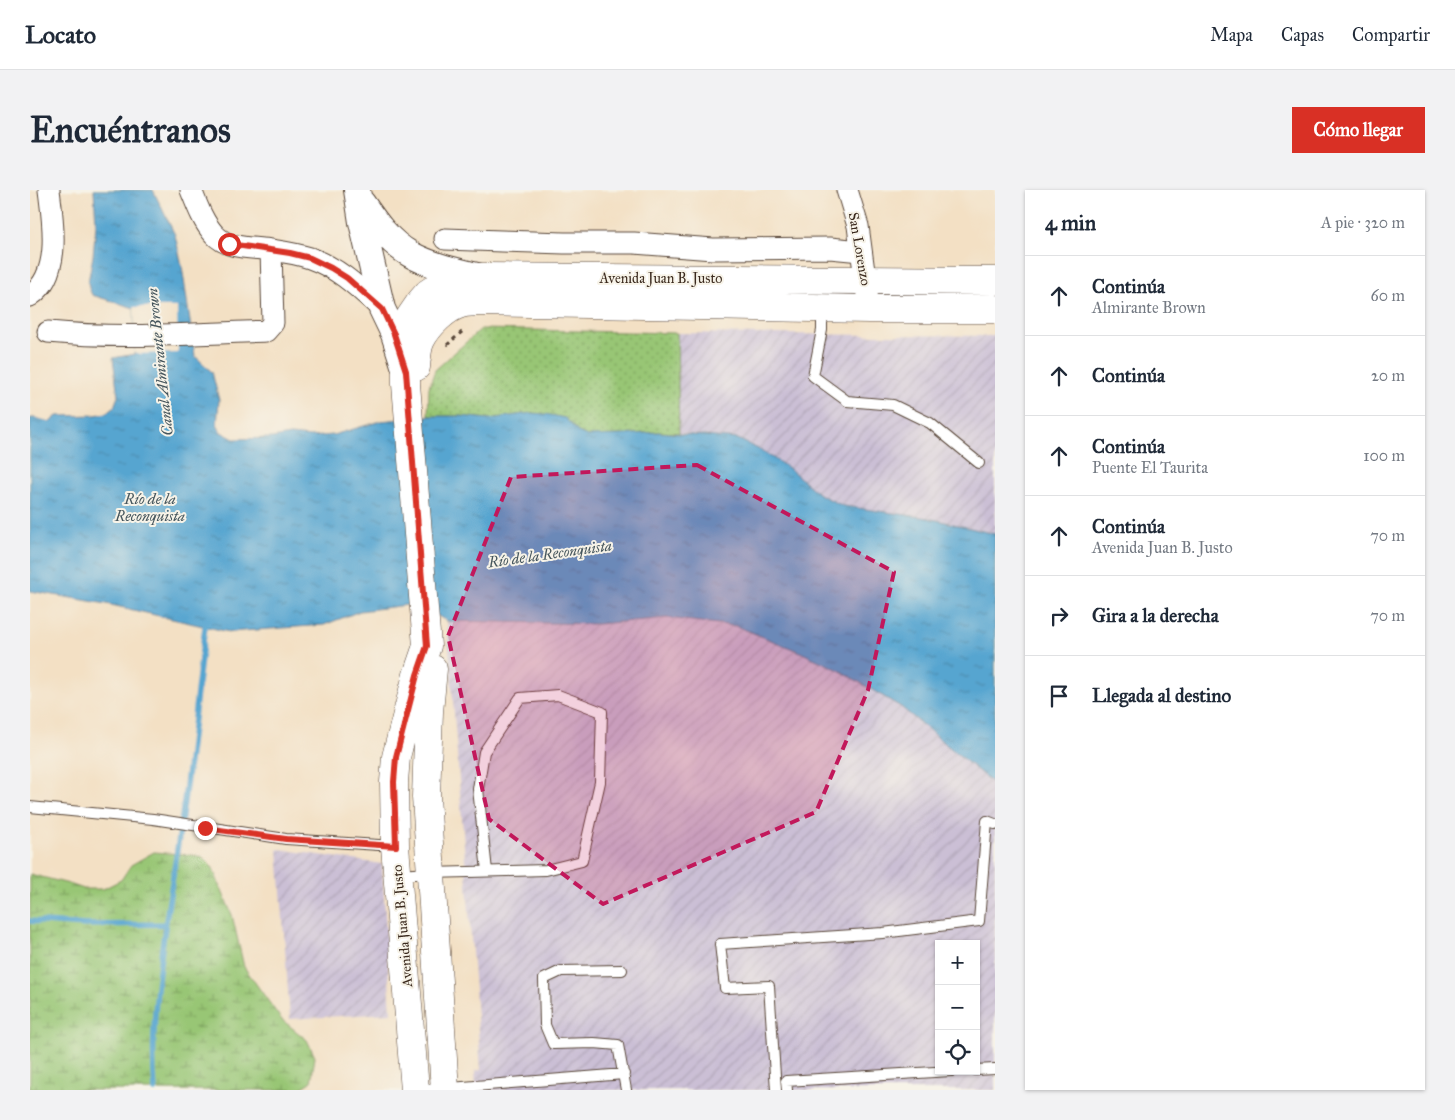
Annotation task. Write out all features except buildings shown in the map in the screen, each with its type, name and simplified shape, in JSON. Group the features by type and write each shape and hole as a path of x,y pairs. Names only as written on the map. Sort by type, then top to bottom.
{"main road":[{"name":"Avenida Juan B. Justo","path":"409,379 406,334 410,317 428,293 440,285 457,278 995,281"},
{"path":"438,1089 426,796 431,644 409,379 421,340 429,329 450,309 460,304 469,303 995,309"},
{"name":"Avenida Juan B. Justo","path":"415,1090 396,846 394,782 396,757 417,675 431,644"}],"street":[{"path":"34,293 51,267 54,229 50,190"},
{"path":"191,190 203,218 216,237 229,244 290,253 310,258 347,278 382,309"},
{"name":"San Lorenzo","path":"847,190 858,226 869,309"},
{"path":"357,193 374,220 391,239 410,254 429,262 481,277"},
{"path":"357,193 382,309 394,334 409,379"},
{"path":"444,239 564,244 634,243 713,250 830,248 861,251"},
{"path":"48,332 83,336 266,331 273,323 271,250"}],"lane":[{"path":"822,308 822,330 813,376 847,401 893,405 930,423 978,463"},
{"path":"398,875 546,870 582,861 600,782 602,712 558,695 520,698 484,752 478,789 487,871"},
{"path":"30,807 153,819 286,839 396,846"},
{"path":"776,1090 769,986 725,988 720,944 883,933 979,921 987,821 995,824"},
{"path":"622,970 561,970 544,979 545,1024 553,1044 594,1043 618,1045 626,1090"},
{"path":"980,1070 995,1068"},
{"path":"787,1090 786,1082 935,1072"},
{"path":"438,1089 624,1074"}],"highlighted area":[{"path":"697,465 894,572 868,690 816,812 603,904 489,819 448,636 511,477"}],"shaded area":[{"path":"677,333 995,336 995,534 928,518 843,506 819,494 791,470 764,452 738,439 679,433"},
{"path":"667,618 736,626 839,670 901,707 995,785 995,1090 476,1090 475,1071 481,1070 447,621 597,624"},
{"path":"278,849 382,864 391,1013 290,1019"}],"green space":[{"path":"481,329 677,333 679,433 658,432 587,436 578,432 565,418 531,413 489,419 461,416 428,416 429,387 435,370"},
{"path":"154,852 202,857 212,867 232,915 244,967 281,1019 307,1040 315,1057 311,1082 298,1090 30,1090 30,874 84,889 103,889 121,880 131,865"}],"water":[{"name":"Río de la Reconquista","path":"94,190 153,190 175,235 182,266 195,356 212,372 219,400 217,425 221,432 234,439 272,438 290,435 311,437 333,435 381,421 428,416 461,416 489,419 531,413 546,414 565,418 578,432 587,436 658,432 738,439 764,452 791,470 819,494 843,506 928,518 995,534 995,785 901,707 839,670 736,626 667,618 597,624 447,621 415,604 360,611 324,625 229,632 107,604 30,591 30,418 50,422 57,416 106,413 114,407 118,396 113,358 135,354 134,308 92,295 89,288 88,282 96,224"}],"pier":[{"path":"134,307 177,307 178,353 135,354"}],"waterway":[{"path":"155,1090 154,1025 160,960 184,805 207,621"},
{"path":"30,921 85,925 165,924"}],"route":[{"path":"205,828 286,839 396,846 394,782 396,757 417,675 427,646 406,371 394,334 382,309 347,278 310,258 290,253 239,247 229,244"}],"water label":[{"name":"Canal Almirante Brown","path":"160,362"}]}
